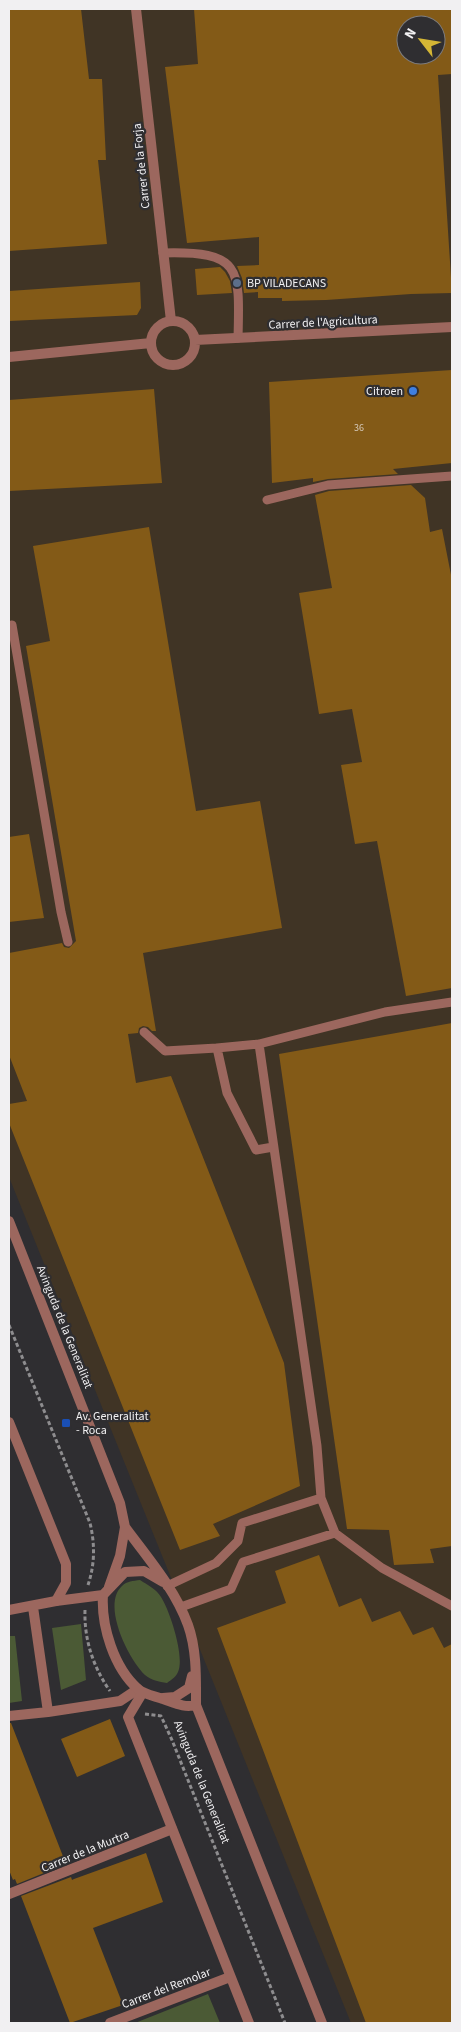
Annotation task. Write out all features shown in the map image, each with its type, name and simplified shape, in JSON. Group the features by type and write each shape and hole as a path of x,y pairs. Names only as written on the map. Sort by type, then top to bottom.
{"street":[{"name":"Carrer de la Forja","path":"136,9 171,321"},
{"path":"171,321 178,321 189,328 195,340 192,354 181,363 174,365 160,361 155,356 151,343 152,336 159,325 171,321"},
{"name":"Carrer de l'Agricultura","path":"195,340 452,327"},
{"path":"9,356 151,343"},
{"name":"Avinguda de la Generalitat","path":"9,1221 120,1503 125,1527"},
{"path":"9,1422 66,1564 66,1582 56,1601"},
{"path":"125,1527 181,1607 189,1626 195,1663 196,1705 187,1707 140,1690 128,1678 111,1648 102,1611 106,1591 120,1556 125,1527"},
{"path":"9,1610 34,1607 106,1591 125,1572 144,1571 166,1585"},
{"path":"34,1607 48,1712"},
{"path":"161,1698 175,1697 189,1688 195,1663"},
{"path":"9,1716 120,1701 140,1690"},
{"path":"140,1690 128,1717 249,2023"},
{"name":"Avinguda de la Generalitat","path":"196,1705 322,2023"},
{"name":"Carrer de la Murtra","path":"9,1894 172,1829"},
{"name":"Carrer del Remolar","path":"110,2023 230,1977"}],"lane":[{"path":"163,253 189,252 211,255 229,264 237,287 238,338"},
{"path":"267,500 328,485 452,476"},
{"path":"12,625 60,912 68,942"},
{"path":"144,1032 165,1051 259,1044 385,1012 452,1002"},
{"path":"259,1044 317,1446 321,1498 335,1533 382,1568 452,1606"},
{"path":"217,1048 227,1093 256,1150 273,1147"},
{"path":"166,1585 216,1563 238,1541 242,1523 321,1498"},
{"path":"181,1607 231,1589 243,1562 335,1533"}],"path":[{"path":"9,1325 90,1523 94,1554 92,1572 85,1597 84,1622 93,1663 109,1690 120,1701"},
{"name":"Avinguda de la Generalitat","path":"132,1711 161,1716 285,2023"}],"shaded area":[{"path":"9,9 452,9 452,2023 351,2023 9,1177"}],"green space":[{"path":"140,1580 155,1590 161,1597 176,1634 180,1665 176,1675 167,1683 150,1678 139,1668 125,1645 116,1619 114,1606 116,1595 126,1583"},
{"path":"81,1624 86,1680 61,1690 52,1628"},
{"path":"9,1636 15,1636 22,1701 9,1703"},
{"path":"208,1994 220,2023 135,2023"}],"building":[{"path":"9,9 81,9 89,79 102,79 106,160 98,160 107,244 9,251"},
{"path":"194,9 452,9 452,74 438,75 452,293 282,301 282,298 258,298 258,292 244,293 242,278 237,266 259,265 259,237 187,243 165,67 198,64"},
{"path":"220,267 230,281 232,293 197,295 195,269"},
{"path":"140,282 141,308 137,315 9,321 9,291"},
{"path":"452,370 452,463 393,469 398,474 328,479 313,482 313,478 272,483 269,382"},
{"path":"154,389 162,483 9,491 9,400"},
{"path":"411,485 425,498 430,532 442,529 452,580 452,988 406,996 377,841 355,844 341,765 362,762 352,709 319,714 299,593 332,588 315,495 329,491"},
{"path":"149,527 196,811 260,801 282,928 143,953 156,1031 143,1026 139,1028 138,1033 128,1034 136,1083 171,1076 284,1363 300,1486 213,1524 220,1536 180,1550 9,1123 9,1104 27,1101 9,1055 9,953 62,943 64,947 69,948 76,941 26,646 50,641 33,546"},
{"path":"29,834 44,918 9,922 9,837"},
{"path":"452,1023 452,1546 430,1549 434,1563 394,1565 389,1530 347,1529 279,1054"},
{"path":"319,1555 339,1607 361,1598 372,1622 400,1611 413,1635 433,1627 444,1648 452,1644 452,2023 366,2023 217,1628 286,1603 275,1571"},
{"path":"110,1719 125,1756 77,1777 61,1739"},
{"path":"9,1723 11,1723 66,1864 17,1884 9,1870"},
{"path":"146,1853 163,1902 93,1928 123,2005 70,2023 21,1896 71,1877 72,1880"}],"place":[{"name":"BP VILADECANS","path":"237,283"},
{"name":"Citroen","path":"413,391"},
{"name":"Av. Generalitat - Roca","path":"66,1423"}]}
